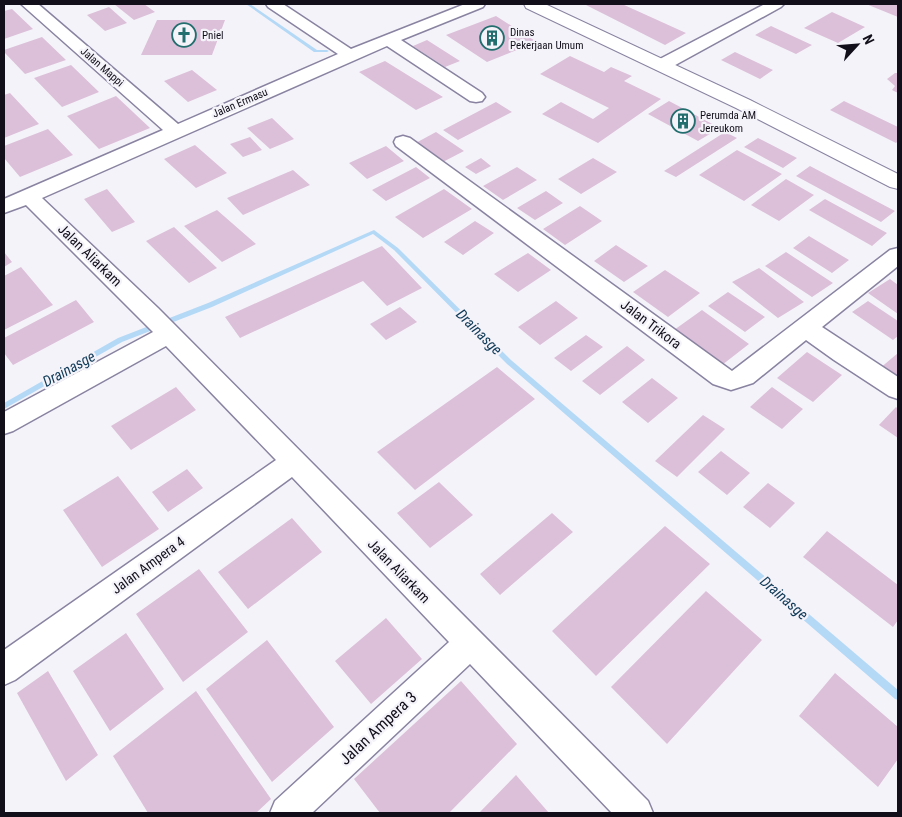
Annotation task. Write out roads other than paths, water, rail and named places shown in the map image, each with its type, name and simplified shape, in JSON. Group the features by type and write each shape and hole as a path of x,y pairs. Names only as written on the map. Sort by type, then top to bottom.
{"highway":[{"path":"532,4 662,65 898,182"}],"street":[{"name":"Jalan Mappi","path":"28,4 175,131"},
{"path":"273,4 350,55"},
{"name":"Jalan Ermasu","path":"4,207 350,55 478,4"},
{"path":"662,65 776,4"},
{"path":"388,40 476,97"},
{"name":"Jalan Trikora","path":"403,142 731,382 744,376 898,255"},
{"name":"Jalan Aliarkam","path":"29,196 160,325 636,813"},
{"path":"4,424 160,325"},
{"path":"806,328 842,354 898,388"},
{"name":"Jalan Ampera 4","path":"4,669 293,462"},
{"name":"Jalan Ampera 3","path":"287,813 470,643"}],"waterway":[{"path":"248,4 316,51 327,51"},
{"name":"Drainasge","path":"4,406 120,340 210,305 374,232 396,249 509,362 898,696"}],"place":[{"name":"Pniel","path":"184,35"},
{"name":"Dinas Pekerjaan Umum","path":"492,38"},
{"name":"Perumda AM Jereukom","path":"683,121"}]}
